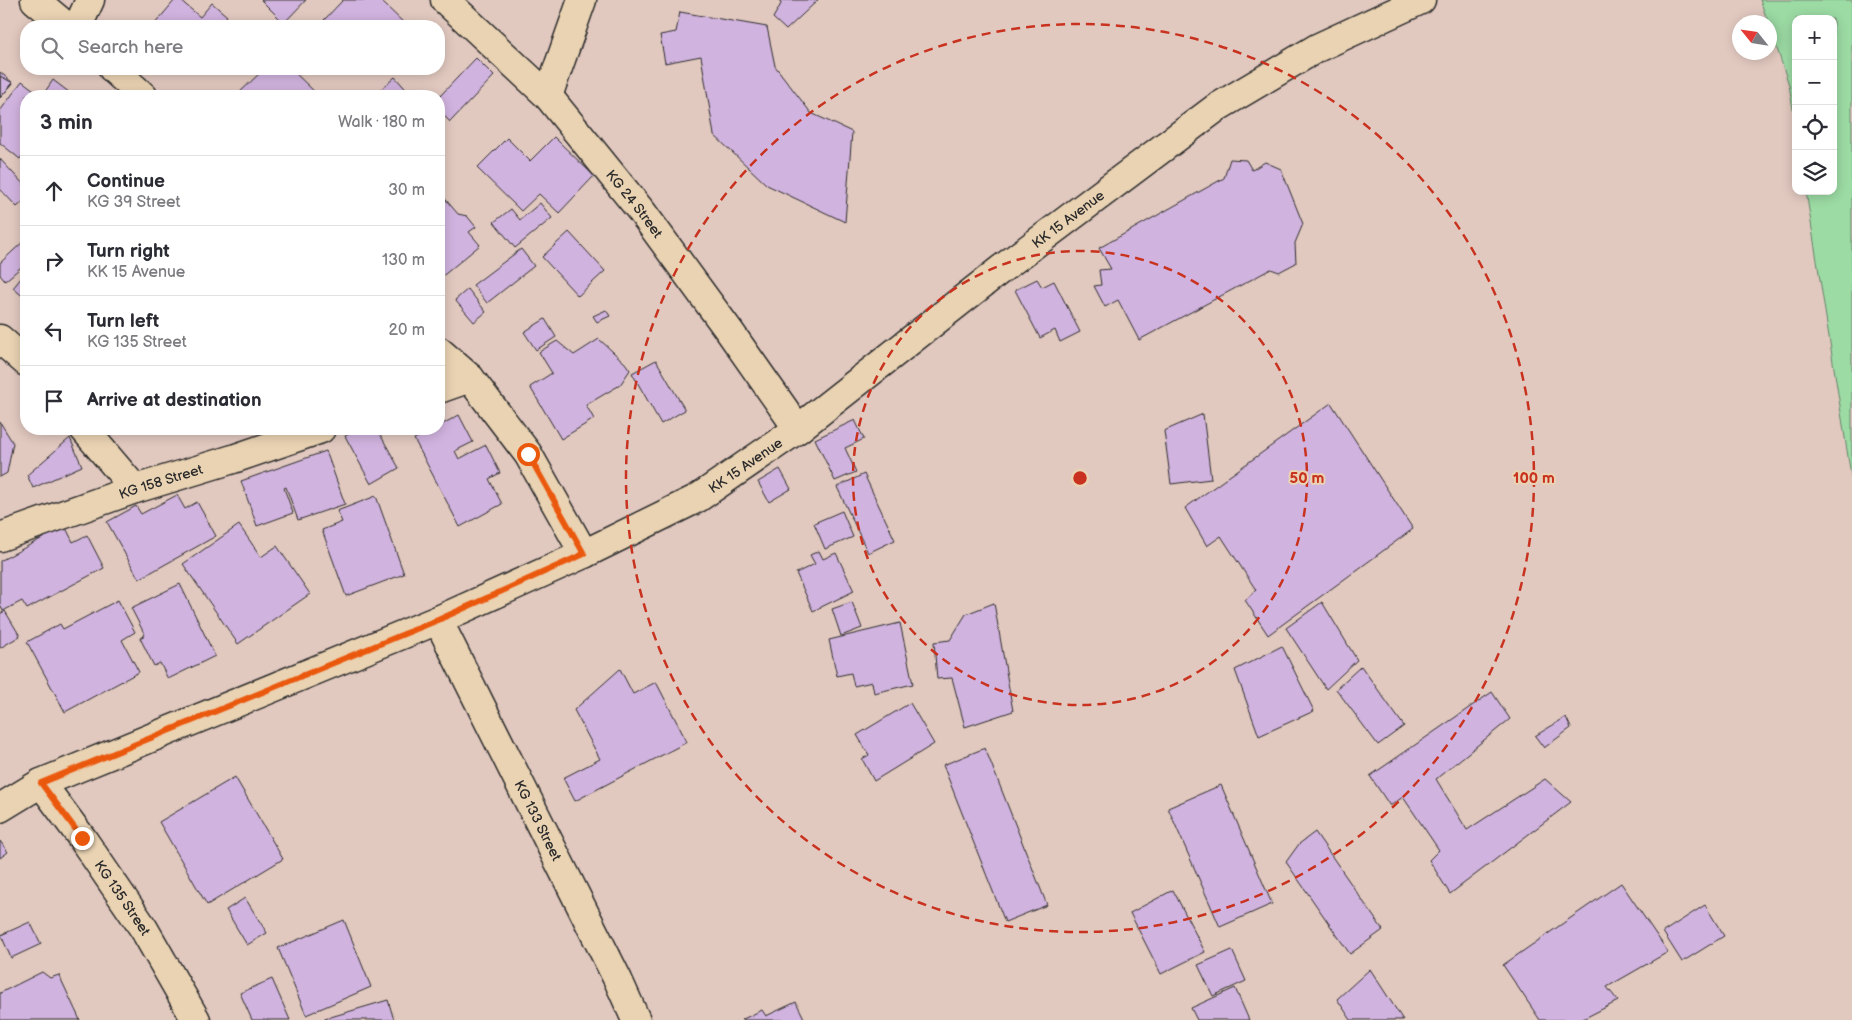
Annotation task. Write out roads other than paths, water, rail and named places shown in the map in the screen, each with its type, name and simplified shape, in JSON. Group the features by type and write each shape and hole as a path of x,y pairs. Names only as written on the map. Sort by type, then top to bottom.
{"street":[{"path":"35,0 59,20"},
{"path":"81,20 90,0"},
{"name":"KG 24 Street","path":"445,0 548,96 642,212 798,428"},
{"path":"548,96 582,0"},
{"name":"KK 15 Avenue","path":"0,808 41,783 438,620 584,554 698,498 798,428 994,274 1216,108 1317,48 1421,0"},
{"path":"120,75 136,90"},
{"path":"0,339 20,357"},
{"path":"445,356 470,378 528,454 584,554"},
{"path":"445,387 470,378"},
{"path":"89,435 136,489"},
{"name":"KG 158 Street","path":"0,537 136,489 303,435"},
{"name":"KG 133 Street","path":"438,620 636,1020"},
{"name":"KG 135 Street","path":"41,783 82,838 144,929 196,1020"}]}
